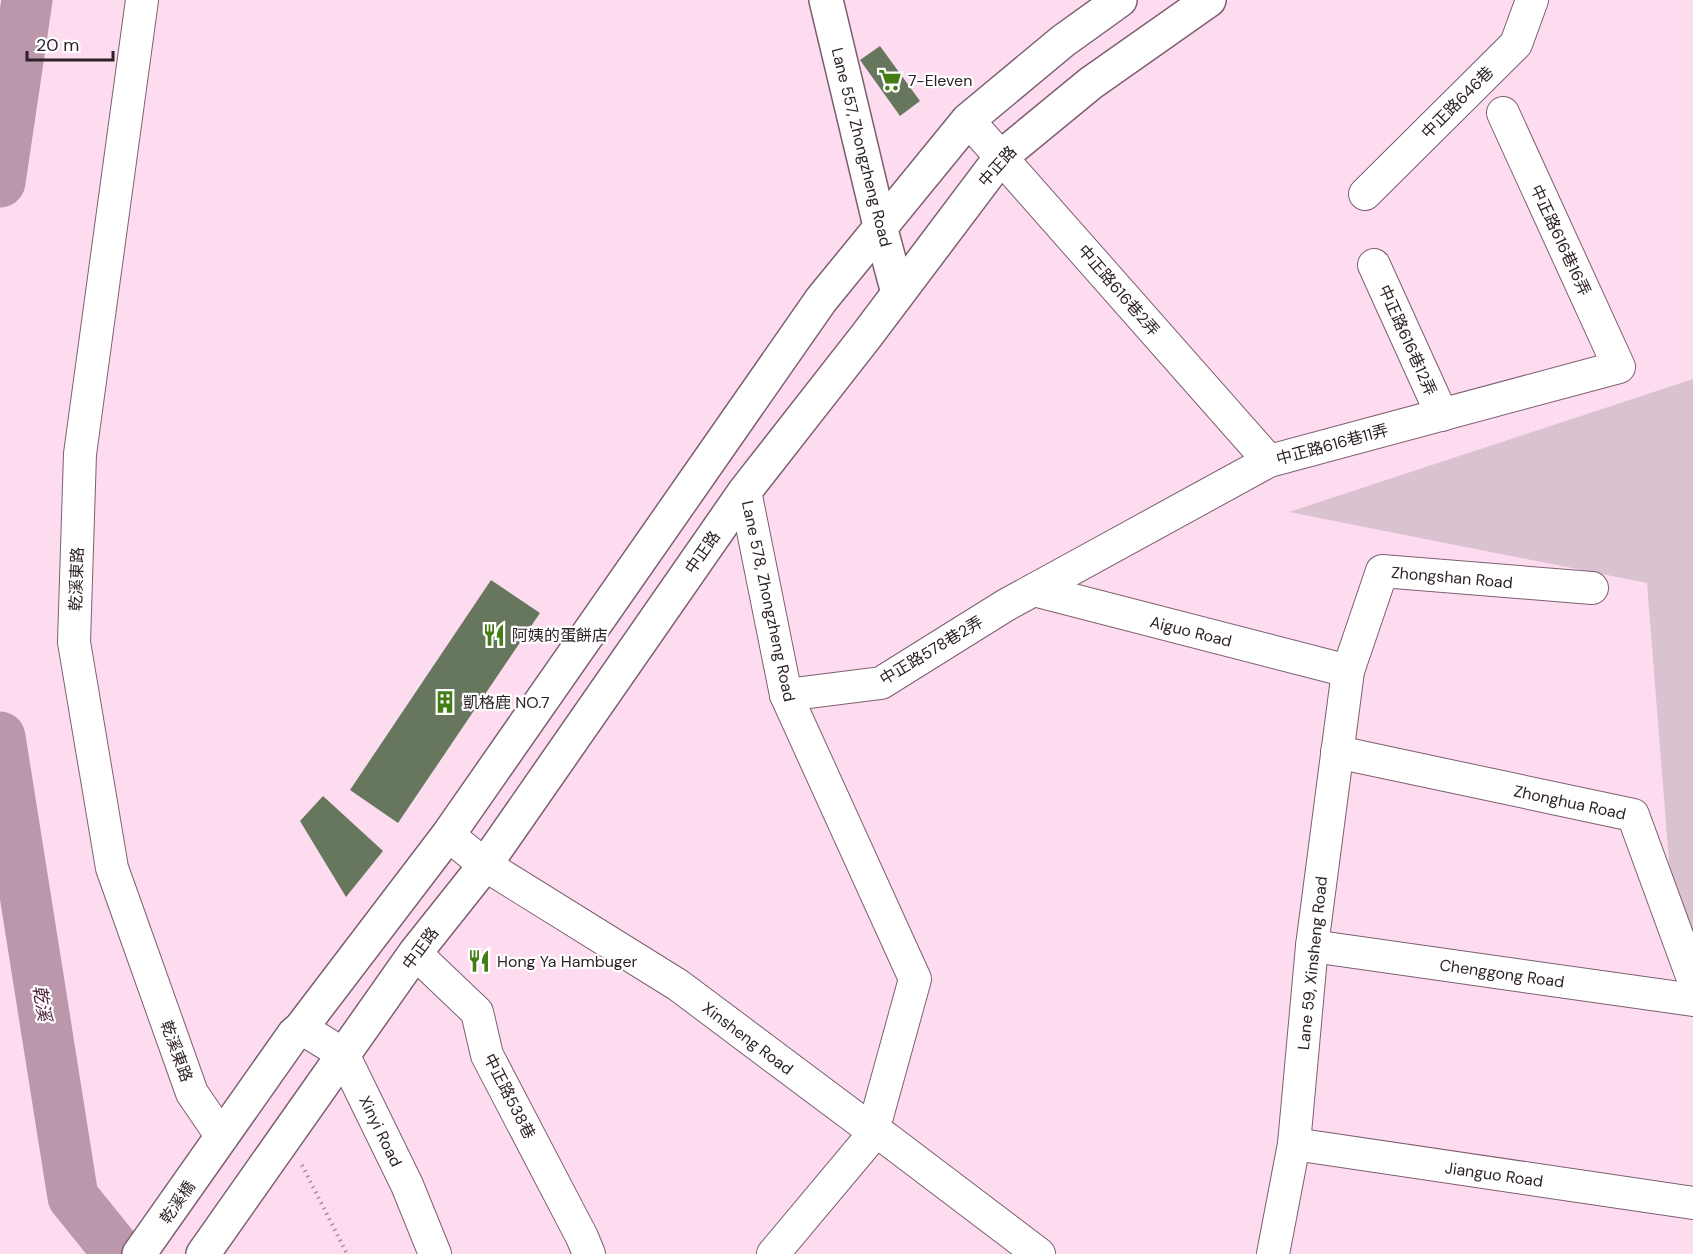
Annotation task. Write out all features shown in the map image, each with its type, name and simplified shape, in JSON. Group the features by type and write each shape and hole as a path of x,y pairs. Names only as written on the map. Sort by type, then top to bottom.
{"main road":[{"name":"Lane 557, Zhongzheng Road","path":"826,0 898,293"},
{"path":"218,1143 294,1034 301,1028 448,835 821,300 968,120 1063,41 1120,0"},
{"name":"中正路","path":"203,1254 415,953 485,865 745,491 1001,157 1091,83 1209,0"},
{"name":"乾溪橋","path":"140,1254 218,1143"}],"street":[{"name":"乾溪東路","path":"141,0 80,454 74,642 112,868 192,1093 218,1143"},
{"name":"中正路646巷","path":"1365,194 1516,44 1532,0"},
{"name":"中正路616巷16弄","path":"1503,113 1619,367"},
{"name":"中正路616巷2弄","path":"968,120 1269,461"},
{"name":"中正路616巷12弄","path":"1374,266 1442,415"},
{"name":"中正路616巷11弄","path":"1034,590 1269,461 1619,367"},
{"name":"Lane 578, Zhongzheng Road","path":"745,491 786,694 915,979 874,1131"},
{"name":"Zhongshan Road","path":"1348,671 1382,571 1592,588"},
{"name":"Aiguo Road","path":"1034,590 1348,671"},
{"name":"中正路578巷2弄","path":"786,694 881,683 1034,590"},
{"name":"Lane 59, Xinsheng Road","path":"1273,1254 1294,1144 1312,946 1348,671"},
{"name":"Zhonghua Road","path":"1337,752 1633,815 1693,979"},
{"name":"Xinsheng Road","path":"448,835 485,865 678,985 1039,1254"},
{"name":"Chenggong Road","path":"1312,946 1693,1000"},
{"name":"中正路538巷","path":"415,953 477,1012 487,1055 589,1254"},
{"path":"301,1028 343,1053"},
{"name":"Xinyi Road","path":"343,1053 407,1185 435,1254"},
{"path":"773,1254 874,1131"},
{"name":"Jianguo Road","path":"1294,1144 1693,1203"}],"path":[{"path":"287,1135 347,1254"}],"shaded area":[{"path":"1693,379 1693,994 1671,887 1647,583 1289,512"}],"building":[{"name":"7-Eleven","path":"880,46 920,101 900,116 860,60"},
{"name":"凱格鹿 NO.7","path":"491,580 540,613 398,823 350,790"},
{"path":"323,796 383,851 346,897 300,821"}],"waterway":[{"name":"乾溪","path":"0,182 27,0"},
{"name":"乾溪","path":"0,737 73,1197 119,1254"}],"place":[{"name":"7-Eleven","path":"890,80"},
{"name":"阿姨的蛋餅店","path":"494,635"},
{"name":"凱格鹿 NO.7","path":"445,702"},
{"name":"Hong Ya Hambuger","path":"479,961"}]}
